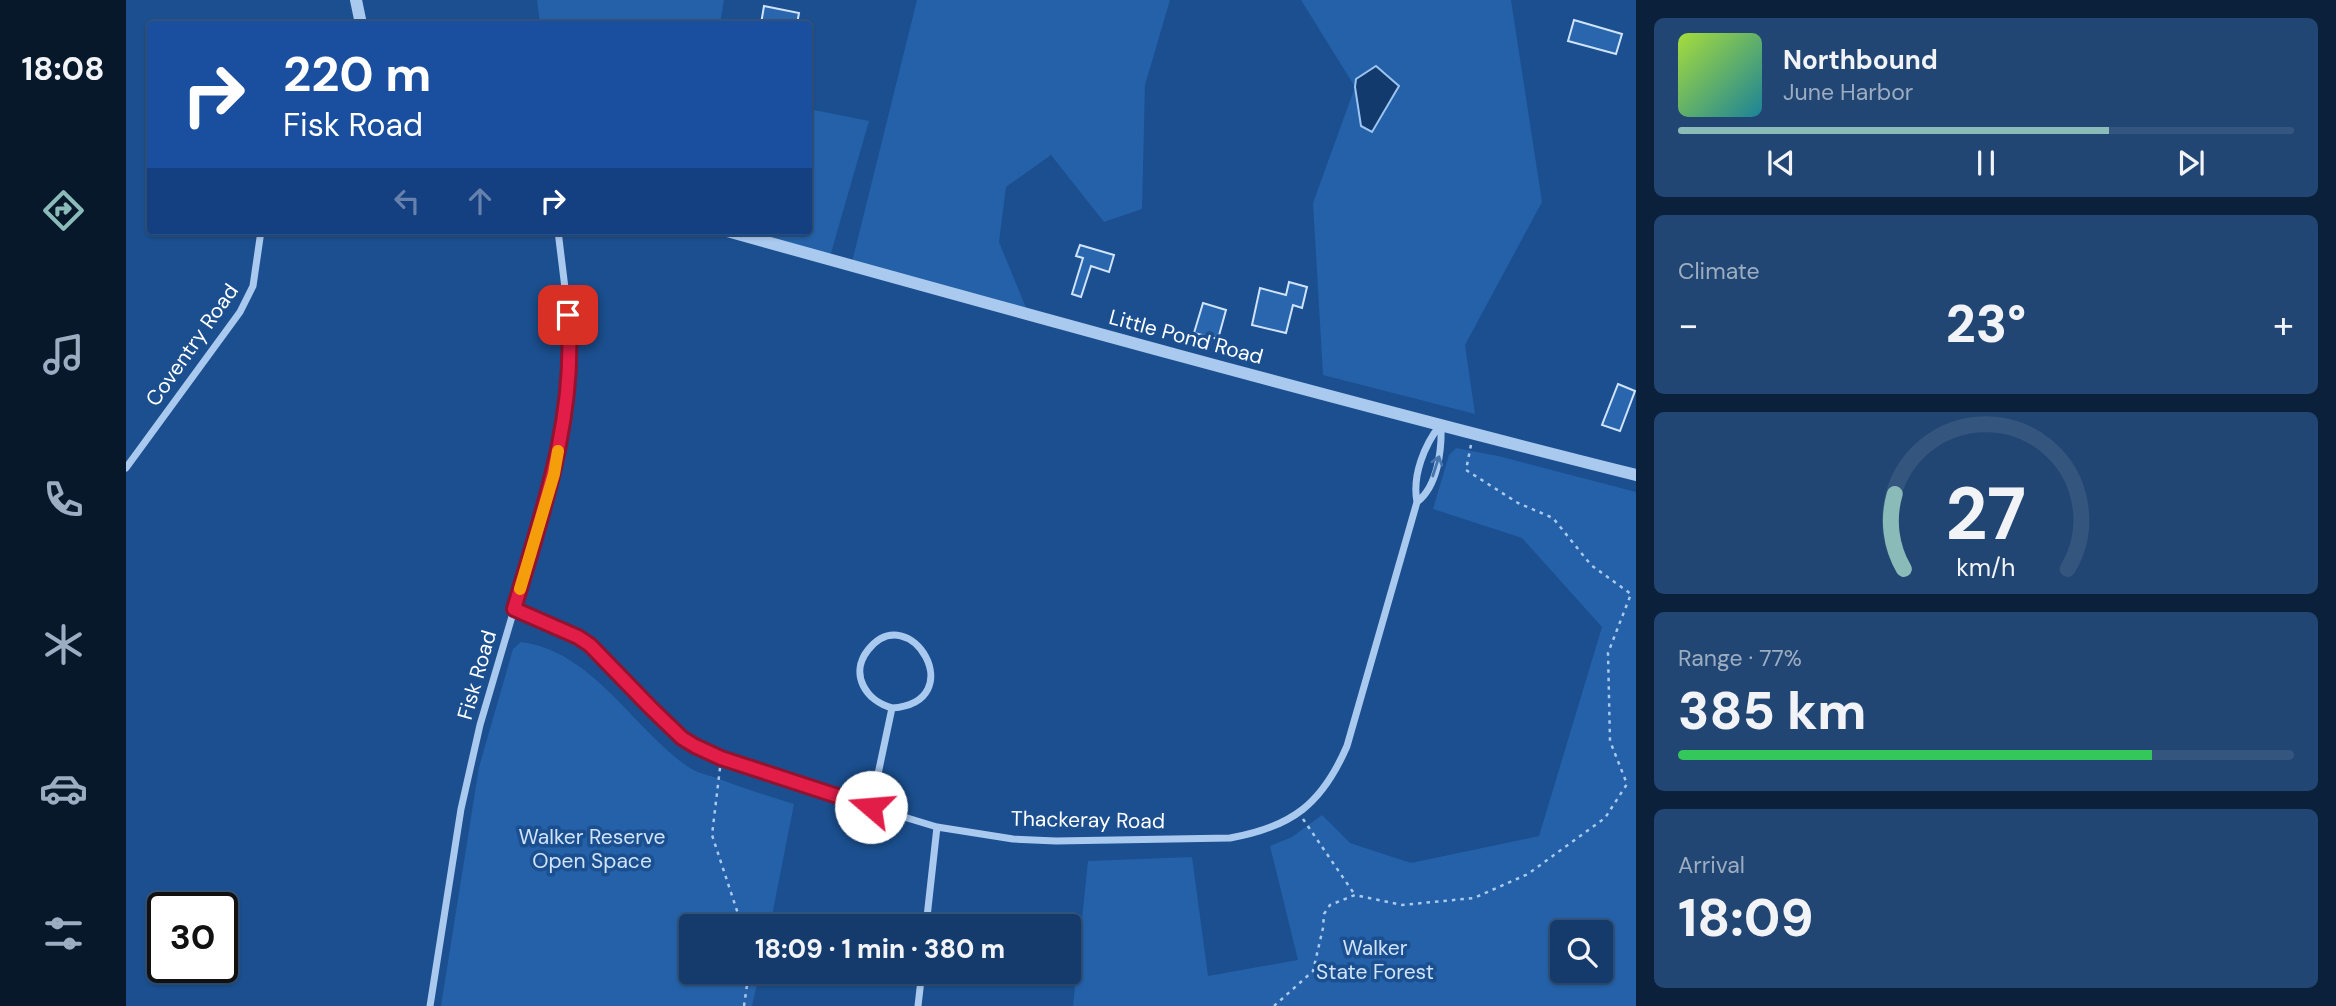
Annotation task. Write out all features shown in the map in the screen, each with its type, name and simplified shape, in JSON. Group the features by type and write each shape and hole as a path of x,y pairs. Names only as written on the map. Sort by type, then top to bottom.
{"street":[{"path":"356,0 360,21"},
{"name":"Coventry Road","path":"126,468 240,312 253,286 260,235"},
{"name":"Fisk Road","path":"430,1006 461,809 480,725 554,474 565,416 570,329 558,235"},
{"name":"Little Pond Road","path":"741,235 1020,313 1636,475"},
{"name":"Thackeray Road","path":"514,609 590,645 682,738 721,758 937,827 1013,839 1045,840 1230,838 1258,833 1299,814 1319,796 1336,772 1347,746 1417,502 1414,489 1427,441 1441,424"},
{"name":"Thackeray Road","path":"1417,502 1427,494 1442,447 1441,424"},
{"path":"892,637 904,638 915,642 929,661 929,684 914,702 904,707 892,708 881,705 864,689 860,666 871,646 892,637"},
{"path":"871,807 892,708"},
{"path":"927,914 937,827"},
{"path":"918,1006 921,984"}],"path":[{"path":"1274,1006 1313,971 1324,928 1324,914 1329,905 1354,895 1402,905 1474,898 1528,874 1605,818 1627,784 1610,741 1608,653 1631,594 1591,565 1553,518 1518,503 1466,470 1474,433"},
{"path":"721,758 712,835 738,914"},
{"path":"1299,814 1354,895"},
{"path":"744,1006 747,984"}],"green space":[{"path":"537,0 724,0 720,21 540,21"},
{"path":"917,0 1170,0 1145,85 1142,209 1104,222 1051,155 1006,187 999,242 1029,315 851,266"},
{"path":"1301,0 1511,0 1542,202 1465,345 1475,414 1323,375 1313,203 1355,87"},
{"path":"812,110 869,121 829,260 739,235 812,235"},
{"name":"Walker State Forest","path":"1456,448 1498,456 1636,492 1636,1006 1073,1006 1075,984 1081,984 1081,929 1088,861 1192,857 1208,976 1298,960 1270,846 1292,837 1322,815 1350,843 1411,863 1539,836 1602,627 1522,538 1433,509 1449,455"},
{"name":"Walker Reserve Open Space","path":"521,642 546,648 569,660 590,675 667,750 690,768 794,804 772,914 679,914 679,984 757,984 752,1006 441,1006 479,767 513,649"}],"shaded area":[{"path":"1376,66 1399,86 1372,132 1361,126 1355,87 1356,79"}],"building":[{"path":"764,6 799,13 798,21 762,21"},
{"path":"1574,20 1622,34 1616,54 1568,41"},
{"path":"1080,245 1114,255 1109,272 1091,266 1081,297 1072,294 1083,258 1076,256"},
{"path":"1289,282 1307,287 1302,308 1293,305 1286,333 1252,325 1260,288 1286,295"},
{"path":"1203,303 1226,310 1218,339 1194,333"},
{"path":"1618,384 1635,391 1620,431 1602,425"}],"slow traffic":[{"path":"520,589 554,474 558,451"}],"route":[{"path":"568,315 570,359 565,416 554,474 514,609 590,645 682,738 695,746 721,758 871,807"}]}
